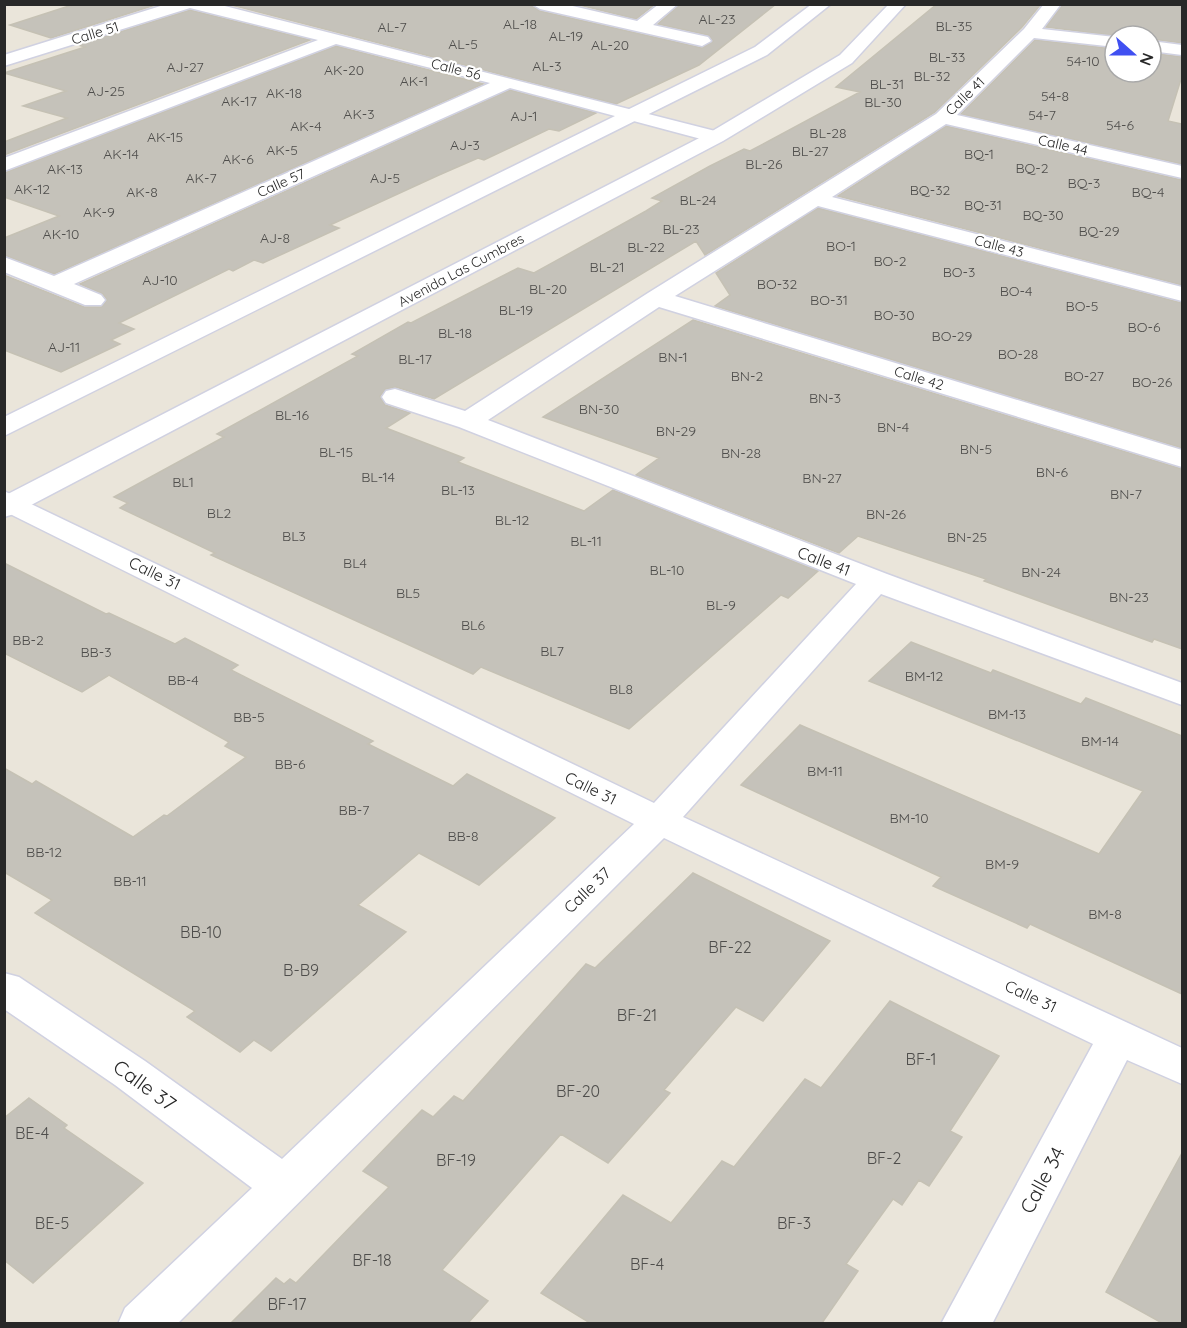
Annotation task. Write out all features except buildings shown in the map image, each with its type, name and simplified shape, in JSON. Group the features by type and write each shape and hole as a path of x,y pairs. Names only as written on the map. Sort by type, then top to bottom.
{"street":[{"name":"Calle 51","path":"4,61 185,4"},
{"name":"Calle 56","path":"195,4 508,82 716,137"},
{"path":"540,4 702,41"},
{"path":"640,27 670,4"},
{"path":"4,428 635,116 761,51 823,4"},
{"name":"Avenida Las Cumbres","path":"7,504 716,137 846,59 898,4"},
{"name":"Calle 41","path":"468,421 656,297 943,118 1030,33 1053,4"},
{"path":"1030,33 1103,41"},
{"path":"4,165 335,39"},
{"path":"1163,48 1182,50"},
{"name":"Calle 57","path":"55,284 508,82"},
{"name":"Calle 44","path":"943,118 1182,172"},
{"name":"Calle 43","path":"816,199 1182,294"},
{"path":"4,264 93,300"},
{"name":"Calle 42","path":"656,297 1182,459"},
{"name":"Calle 41","path":"395,397 468,421 876,581 1182,695"},
{"name":"Calle 31","path":"7,504 659,821 1182,1068"},
{"name":"Calle 37","path":"142,1323 659,821 876,581"},
{"name":"Calle 37","path":"4,988 130,1073 284,1186"},
{"name":"Calle 34","path":"966,1323 1118,1037"}]}
